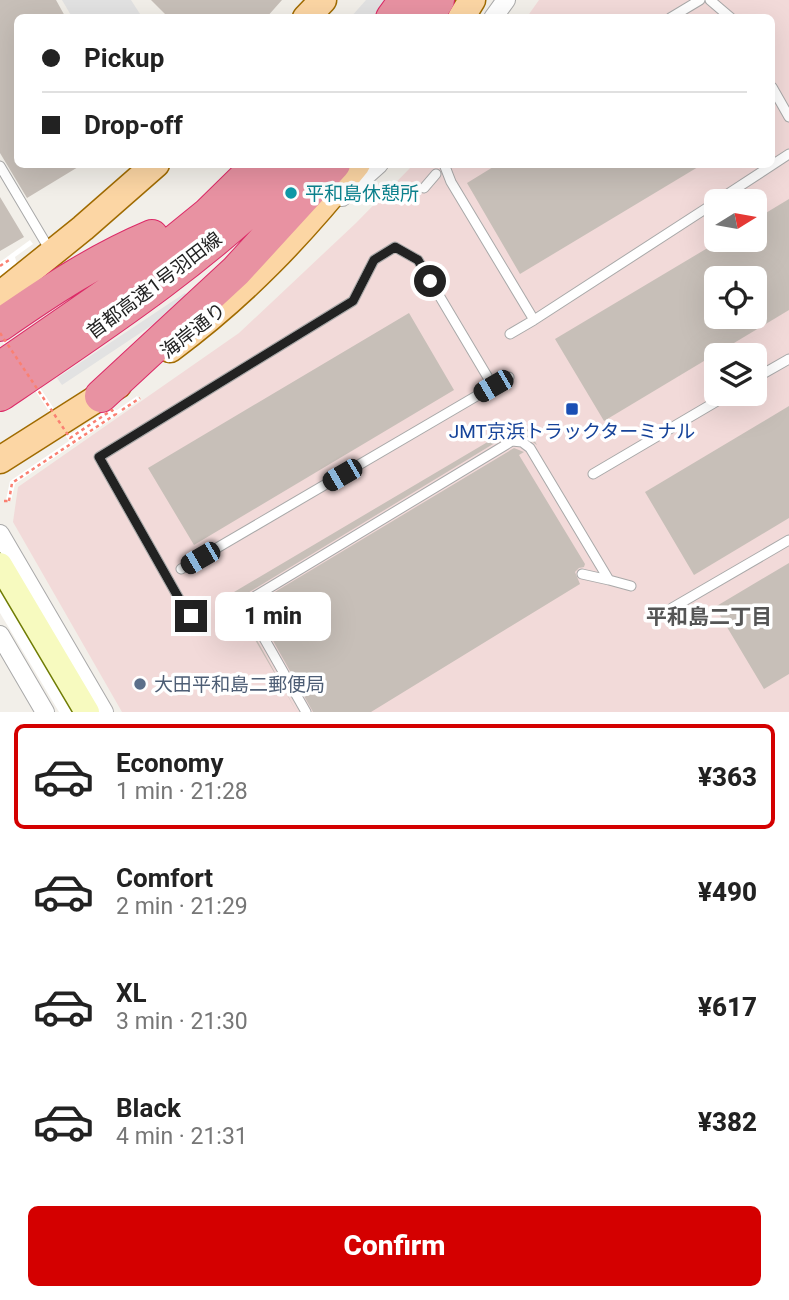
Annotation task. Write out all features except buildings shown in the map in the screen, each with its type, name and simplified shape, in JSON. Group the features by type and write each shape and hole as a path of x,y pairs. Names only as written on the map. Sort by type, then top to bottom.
{"highway":[{"name":"首都高速1号羽田線","path":"0,395 138,301 224,233 294,168"},
{"path":"109,405 330,168"},
{"name":"首都高速1号羽田線","path":"6,352 123,283 208,214 255,169"},
{"path":"6,352 194,200 255,169"},
{"path":"0,325 80,271 152,236"}],"main road":[{"path":"310,14 323,0"},
{"path":"0,295 151,168"},
{"name":"海岸通り","path":"0,460 109,405 267,268 354,168"}],"street":[{"path":"301,230 374,168"},
{"path":"0,534 104,712"},
{"path":"0,565 87,712"},
{"path":"0,597 68,712"},
{"path":"0,635 7,664 45,712"}],"lane":[{"path":"677,14 700,0"},
{"path":"710,0 726,14"},
{"path":"775,92 789,117"},
{"path":"0,166 51,254"},
{"path":"446,168 451,182 534,320"},
{"path":"736,189 768,168"},
{"path":"424,188 436,174"},
{"path":"510,334 704,210"},
{"path":"205,609 191,616 186,611 99,457 353,301 374,260 395,247 418,260 493,386"},
{"path":"767,372 789,359"},
{"path":"181,569 509,377"},
{"path":"593,474 709,406"},
{"path":"306,712 244,603 512,441 522,442 530,448 609,580"},
{"path":"672,608 789,540"},
{"path":"582,573 631,586"}],"path":[{"path":"6,352 70,438 112,410 109,405"},
{"path":"6,501 12,483 109,405 140,398"}],"shaded area":[{"path":"62,0 131,0 140,14 70,14"},
{"path":"366,0 417,0 405,14 354,14"},
{"path":"539,0 789,0 789,712 122,712 13,522 18,487 239,333 410,168 775,168 775,14 529,14"},
{"path":"185,293 190,300 62,385 57,378"}],"pier":[{"path":"30,240 33,244 15,257 17,264 0,277 0,262"},
{"path":"0,328 71,434 110,408 117,410 137,396 140,400 15,484 11,501 6,500 10,481 69,441 0,338"},
{"path":"0,547 98,712 59,712 0,613"}],"place":[{"name":"平和島休憩所","path":"291,193"},
{"name":"JMT京浜トラックターミナル","path":"572,409"},
{"name":"大田平和島二郵便局","path":"140,684"}],"district":[{"name":"平和島二丁目","path":"709,617"}],"route":[{"path":"191,616 99,457 353,301 374,260 395,247 418,260 430,281"}]}
